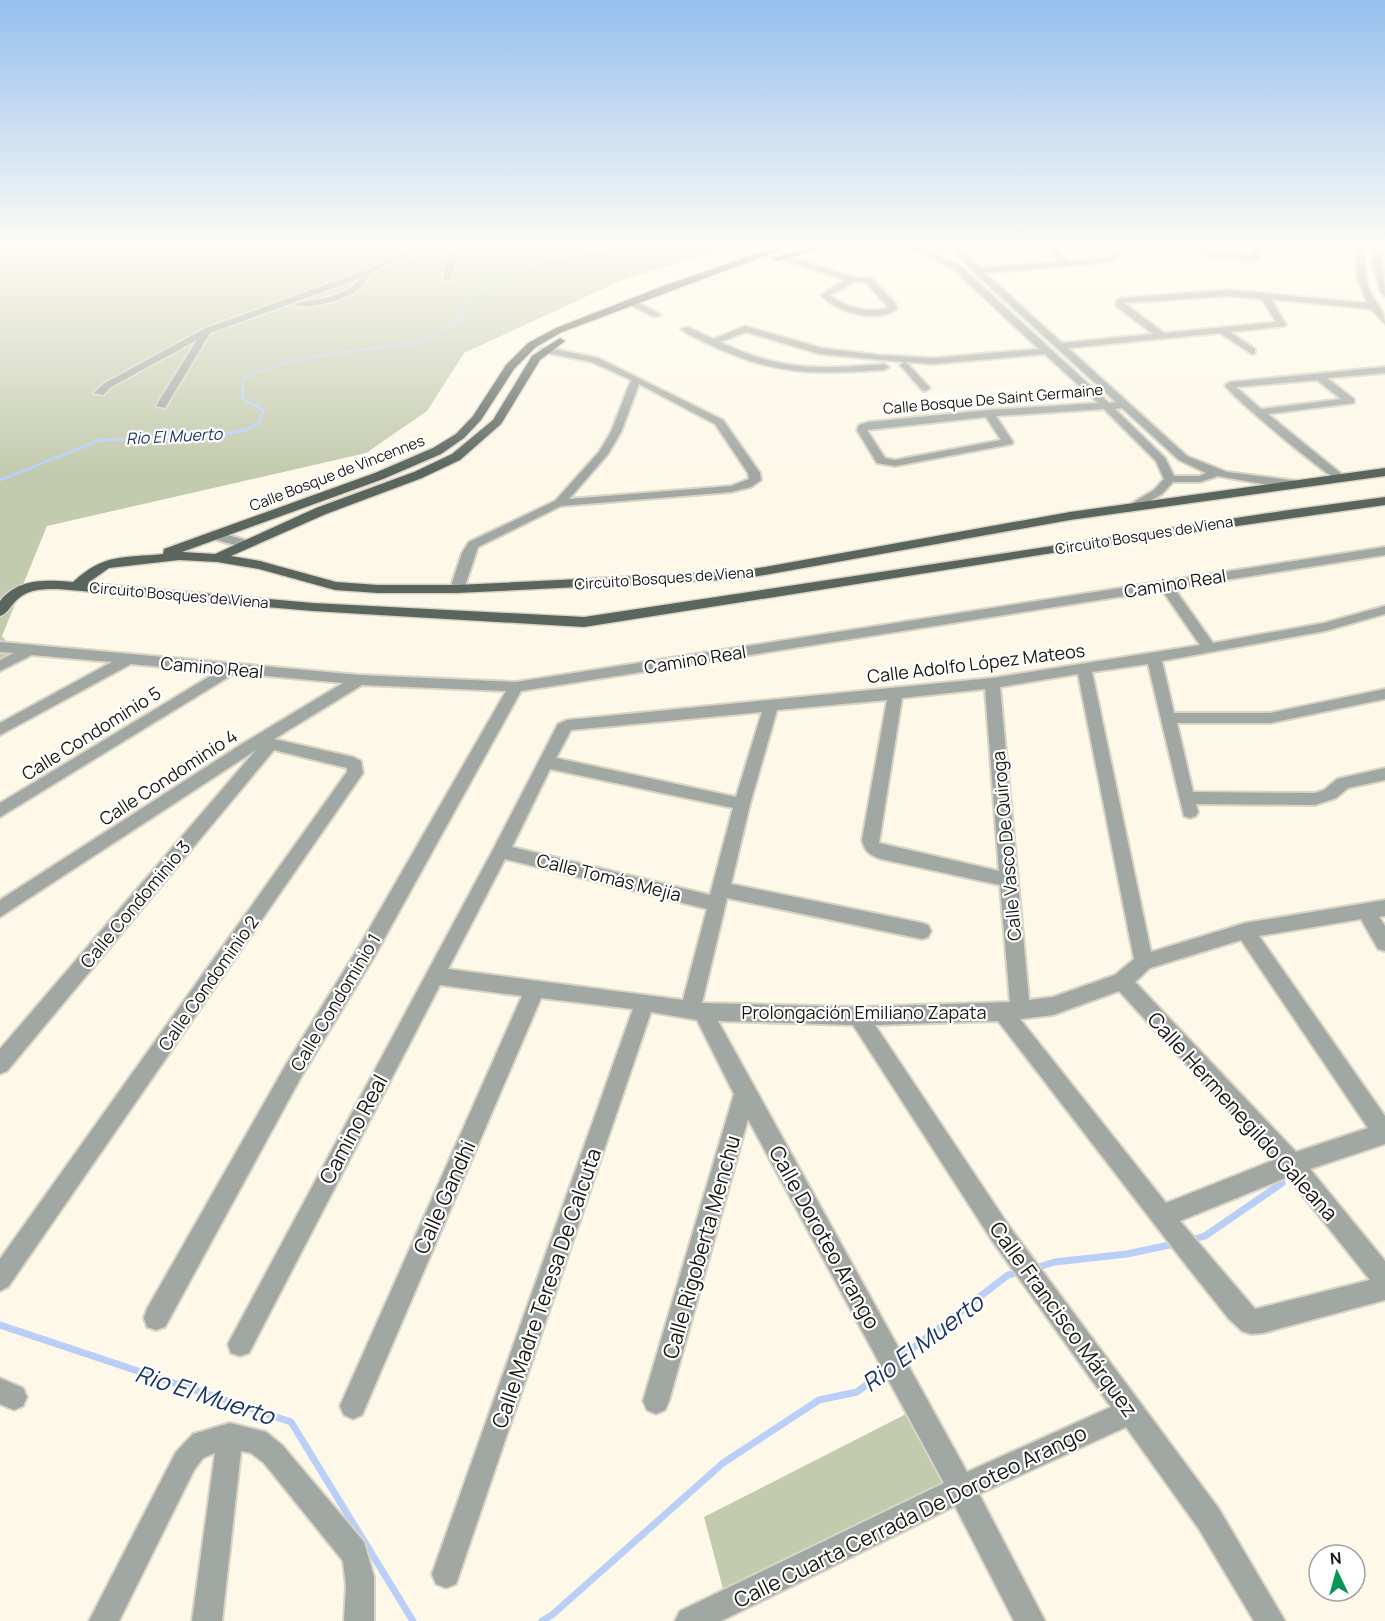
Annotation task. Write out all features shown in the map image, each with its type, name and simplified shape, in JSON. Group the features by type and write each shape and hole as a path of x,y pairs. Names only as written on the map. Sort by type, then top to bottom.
{"main road":[{"name":"Calle Bosque de Vincennes","path":"157,557 379,476 437,451 460,436 477,418 510,367 532,345 559,330 583,321"},
{"name":"Calle Bosque de Vincennes","path":"217,558 321,511 418,475 456,457 497,422 536,358 566,337 609,321"},
{"name":"Circuito Bosques de Viena","path":"77,586 93,571 106,564 157,557 217,558 260,565 335,586 387,590 457,589 742,575 1133,507 1385,472"},
{"name":"Circuito Bosques de Viena","path":"77,586 313,606 584,622 980,562 1229,521 1385,501"},
{"path":"1028,524 1029,532 1034,539 1058,549"},
{"path":"969,535 981,541 985,546 986,553 980,562"},
{"path":"274,602 290,594 299,576"},
{"path":"0,611 10,597 24,587 38,584 77,586"},
{"path":"313,606 312,596 335,586"}],"street":[{"path":"99,393 108,385 207,331 233,321"},
{"path":"1014,321 1161,460 1170,479"},
{"path":"1032,321 1183,458 1199,467 1240,478 1298,484"},
{"path":"1141,321 1162,336"},
{"path":"1059,346 1282,324 1280,321"},
{"path":"685,329 748,358 789,369 822,371 1046,351"},
{"path":"712,342 745,329 820,351 878,358 933,361"},
{"path":"1222,330 1252,351"},
{"path":"161,406 207,331"},
{"path":"457,589 468,553 473,545 559,503 730,489 747,485 755,480 754,473 719,422 595,360 545,350"},
{"path":"905,365 925,388"},
{"path":"1340,478 1258,412 1231,389 1230,385 1385,370"},
{"path":"1258,412 1350,401 1317,375"},
{"path":"559,503 603,454 629,402 636,379"},
{"name":"Calle Bosque De Saint Germaine","path":"989,413 1008,442 945,455 888,463 880,461 862,430 863,427 989,413 1103,404 1126,405"},
{"path":"1133,507 1158,492 1170,479 1200,479 1218,473"},
{"path":"214,535 245,544"},
{"name":"Camino Real","path":"0,647 359,680 516,687 1385,551"},
{"path":"1165,584 1209,648"},
{"name":"Calle Adolfo López Mateos","path":"567,725 992,683 1154,658 1325,627 1385,610"},
{"path":"0,666 31,650"},
{"path":"1154,658 1189,805 1315,799 1330,794 1343,783 1385,774"},
{"path":"0,730 127,660"},
{"name":"Calle Condominio 5","path":"0,812 232,669"},
{"path":"1084,669 1144,962"},
{"name":"Calle Condominio 4","path":"0,909 359,680"},
{"name":"Calle Vasco De Quiroga","path":"992,683 1010,880 1011,1011"},
{"name":"Calle Condominio 1","path":"156,1318 294,1070 367,951 516,687"},
{"path":"895,694 870,840 872,847 881,852 1010,880"},
{"path":"1168,718 1270,718 1385,694"},
{"path":"696,1011 719,896 742,804 771,706"},
{"name":"Camino Real","path":"240,1344 501,851 563,728 567,725"},
{"name":"Calle Condominio 3","path":"0,1064 265,742"},
{"name":"Calle Condominio 2","path":"0,1279 355,773 355,765 347,761 265,742"},
{"path":"546,762 742,804"},
{"name":"Calle Tomás Mejía","path":"501,851 719,896 922,931"},
{"name":"Prolongación Emiliano Zapata","path":"434,976 645,1002 696,1011 858,1016 1011,1011 1053,1006 1122,981 1144,962 1245,931 1385,908"},
{"path":"1366,912 1385,943"},
{"path":"1167,1221 1292,1164 1384,1133 1245,931"},
{"name":"Calle Hermenegildo Galeana","path":"1122,981 1292,1164 1385,1280"},
{"name":"Calle Gandhi","path":"353,1406 535,989"},
{"name":"Calle Madre Teresa De Calcuta","path":"446,1574 645,1002"},
{"name":"Calle Doroteo Arango","path":"696,1011 745,1093 868,1313 1030,1621"},
{"path":"1011,1011 1194,1257 1238,1310 1251,1322 1263,1321 1385,1288"},
{"name":"Calle Francisco Márquez","path":"858,1016 1016,1255 1209,1519 1269,1621"},
{"name":"Calle Rigoberta Menchu","path":"656,1401 745,1093"},
{"name":"Calle Cuarta Cerrada De Doroteo Arango","path":"690,1621 960,1489 1131,1411"},
{"path":"207,1621 230,1436"},
{"path":"104,1621 185,1461 202,1443 230,1436 257,1441 273,1454 354,1552 360,1565 359,1621"}],"green space":[{"path":"0,321 534,321 464,353 427,411 366,453 47,526 2,636 22,660 0,672"},
{"path":"912,1411 955,1487 727,1604 704,1517"}],"waterway":[{"name":"Rio El Muerto","path":"0,480 100,440 211,436 247,430 260,422 263,410 243,399 243,379 293,361 417,342 431,338 457,321"},
{"name":"Rio El Muerto","path":"1191,1240 1205,1236 1282,1183"},
{"name":"Rio El Muerto","path":"1035,1268 1055,1262 1127,1254 1174,1244"},
{"name":"Rio El Muerto","path":"899,1359 1008,1275 1021,1272"},
{"name":"Rio El Muerto","path":"0,1325 291,1422 413,1621"},
{"name":"Rio El Muerto","path":"542,1621 552,1615 723,1463 819,1400 857,1392 888,1368"}]}
